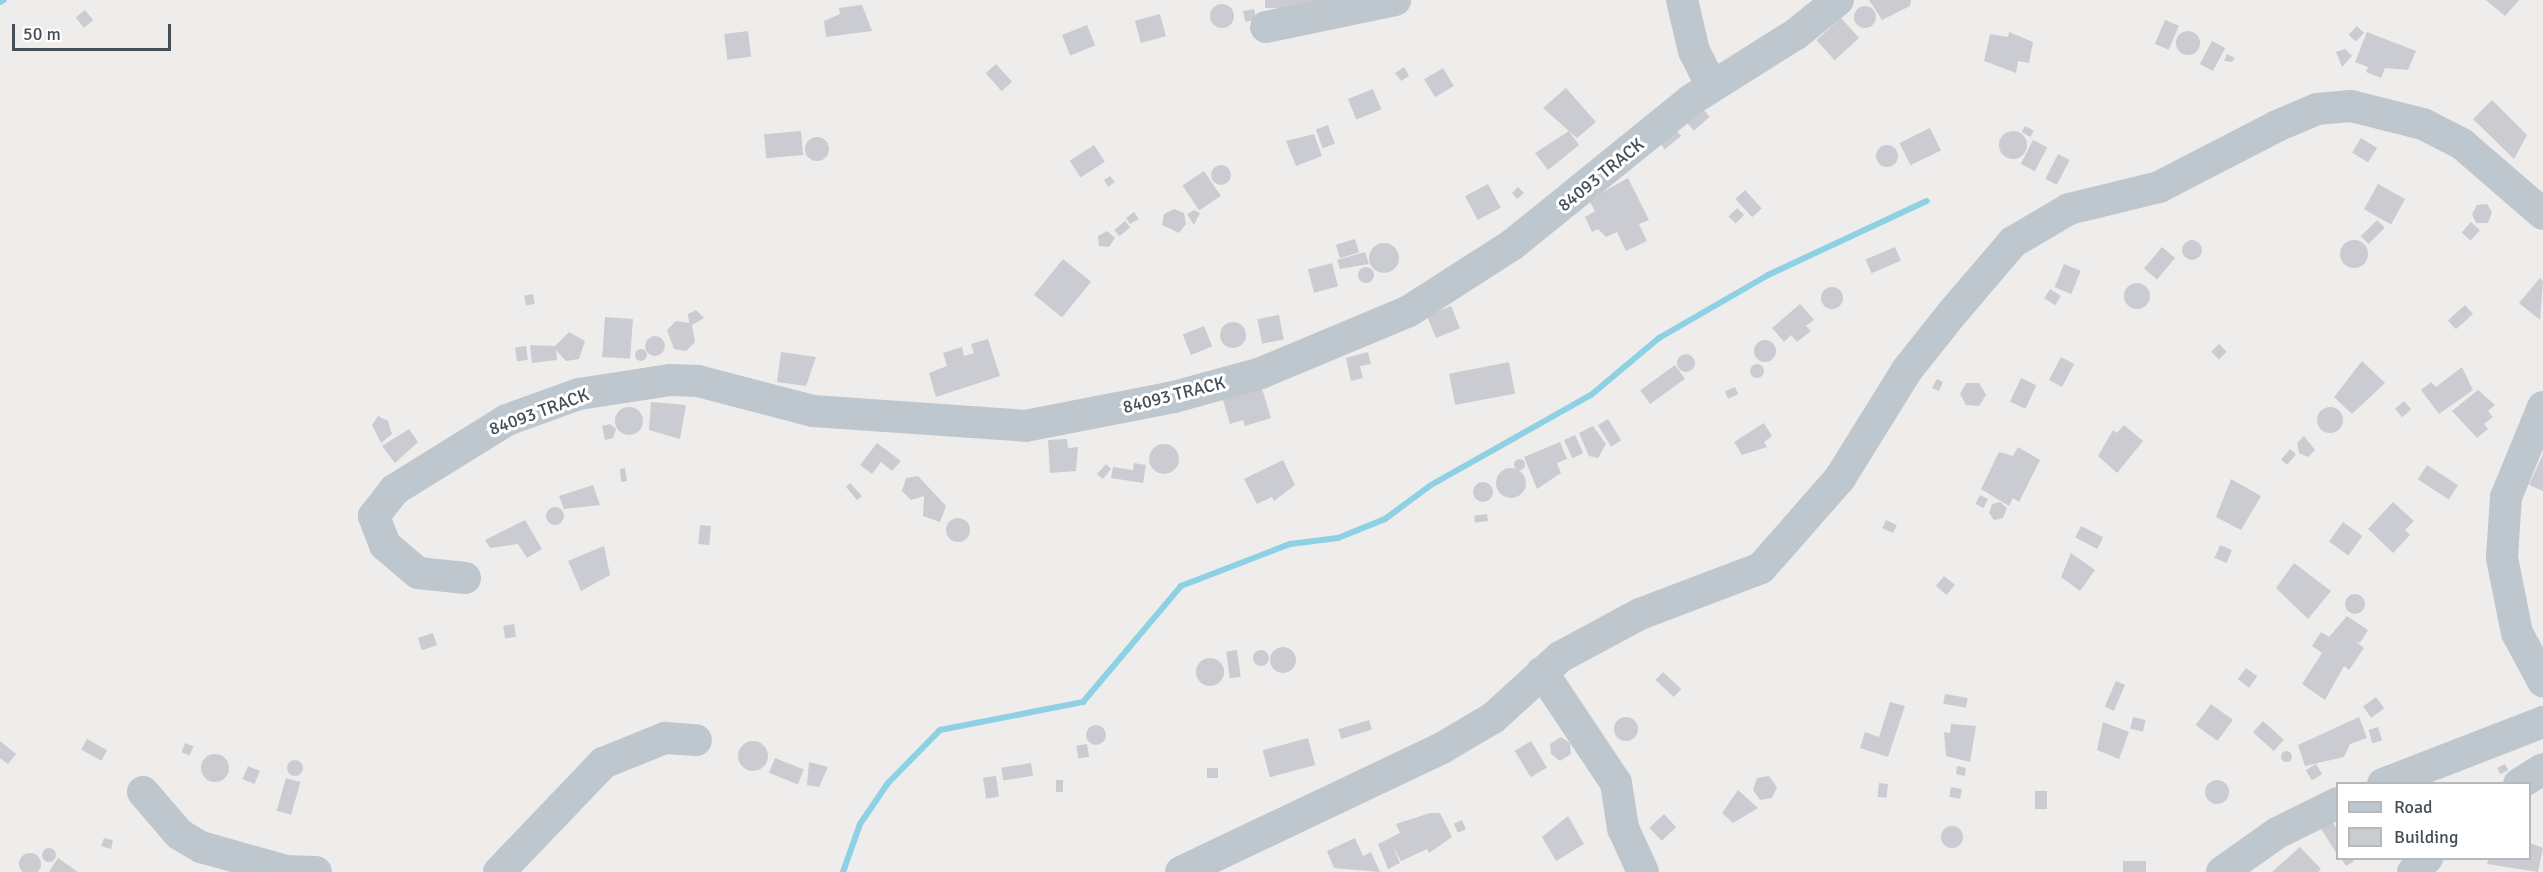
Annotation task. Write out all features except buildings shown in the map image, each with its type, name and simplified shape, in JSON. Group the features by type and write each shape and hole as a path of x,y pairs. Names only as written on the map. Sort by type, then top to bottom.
{"street":[{"path":"1266,27 1395,0"},
{"path":"1682,0 1694,51 1711,85"},
{"name":"84093 TRACK","path":"465,578 418,573 377,531 376,509 394,490 423,475 471,438 507,420 621,386 698,381 813,411 1025,426 1164,400 1261,373 1409,310 1503,251 1711,85 1796,34 1838,0"},
{"path":"1181,872 1442,748 1494,718 1542,672 1640,614 1761,568 1840,478 1906,370 2013,242 2069,209 2159,187 2277,126 2317,109 2351,106 2423,124 2462,144 2543,214"},
{"path":"2543,407 2506,497 2502,558 2517,633 2543,681"},
{"path":"1542,672 1616,783 1623,828 1643,872"},
{"path":"2386,782 2543,722"},
{"path":"499,872 603,763 665,738 696,740"},
{"path":"2521,782 2543,768"},
{"path":"143,792 179,834 201,847 276,868 316,872"},
{"path":"2222,872 2277,833 2336,804"},
{"path":"2414,872 2425,860"}],"waterway":[{"path":"0,2 4,0"},
{"path":"843,872 860,824 888,783 940,730 1083,702 1181,586 1290,544 1338,538 1385,519 1431,485 1591,395 1659,338 1768,275 1927,201"}]}
